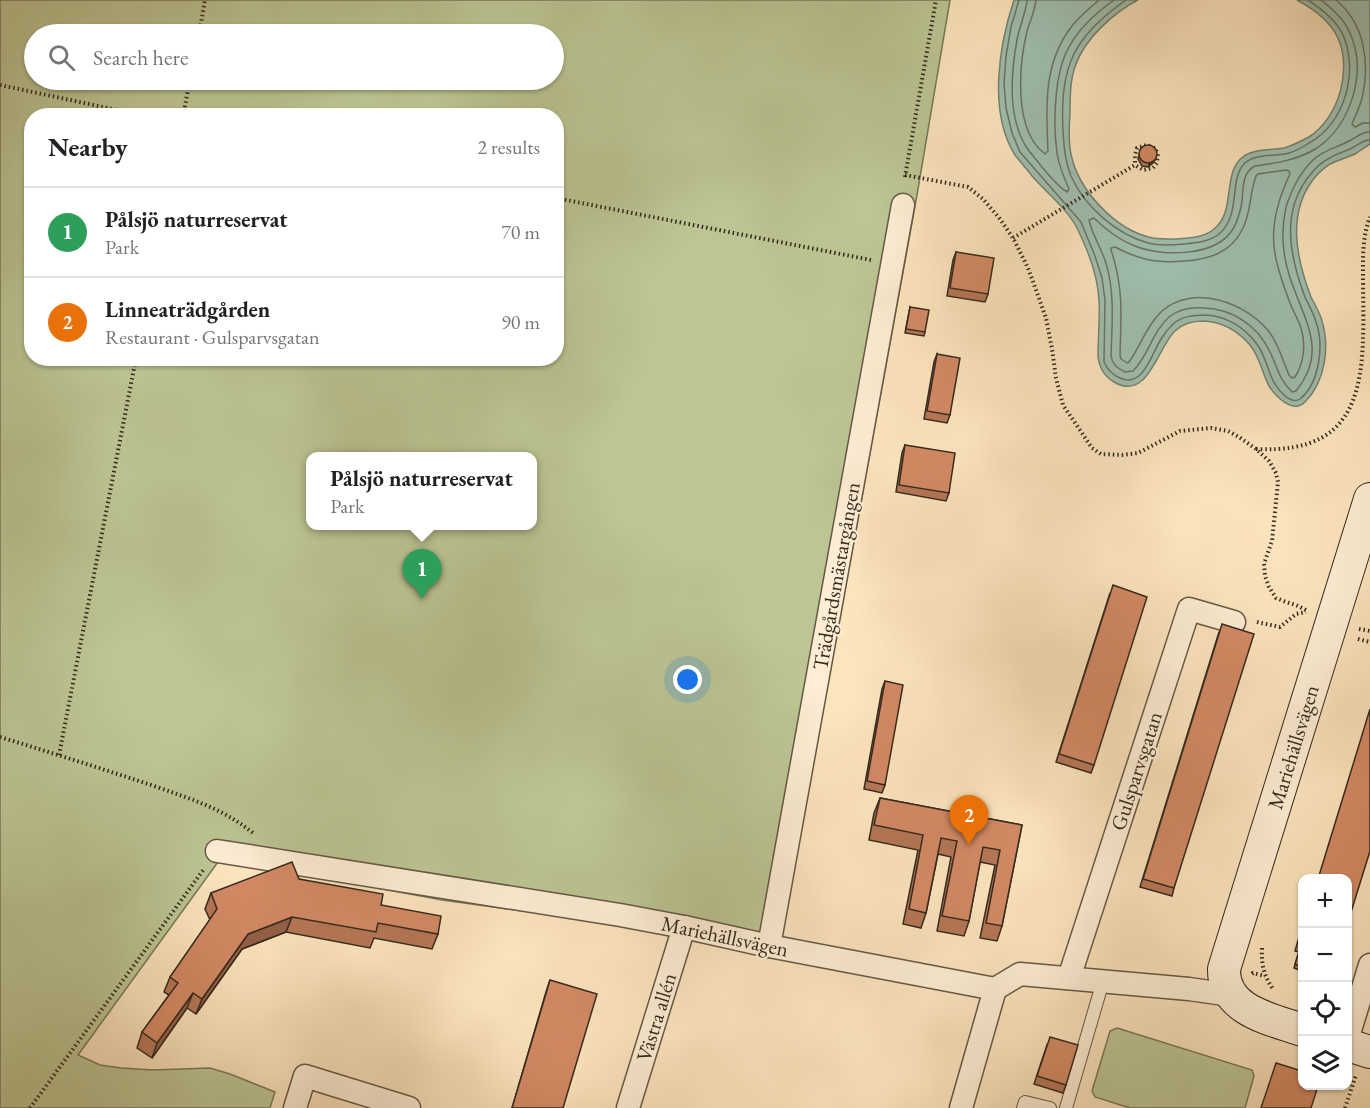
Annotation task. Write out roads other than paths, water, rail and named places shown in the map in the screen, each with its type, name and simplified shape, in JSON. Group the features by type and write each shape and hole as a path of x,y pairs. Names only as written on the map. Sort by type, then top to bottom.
{"street":[{"name":"Trädgårdsmästargången","path":"769,946 903,205"},
{"name":"Mariehällsvägen","path":"1231,995 1224,978 1225,964 1321,615 1370,499"},
{"name":"Gulsparvsgatan","path":"1069,978 1189,609 1234,622"},
{"name":"Mariehällsvägen","path":"217,851 620,915 769,946 995,988"},
{"name":"Västra allén","path":"627,1108 684,927"},
{"path":"1347,1036 1370,965"},
{"path":"961,1108 995,988 1020,974 1189,989 1231,995 1254,1013 1298,1029"},
{"path":"1352,1047 1370,1052"},
{"path":"295,1108 305,1076 409,1108"}],"lane":[{"path":"1066,1108 1103,981"},
{"path":"1023,1108 1025,1102 1050,1108"}],"water":[{"path":"1014,0 1138,0 1101,27 1080,55 1074,70 1071,88 1070,149 1075,168 1090,195 1113,218 1139,234 1153,238 1175,239 1206,234 1221,221 1228,202 1233,172 1237,163 1244,156 1258,151 1284,148 1309,137 1328,118 1335,105 1343,77 1342,49 1337,36 1320,15 1297,0 1370,0 1370,144 1355,154 1330,164 1316,176 1300,204 1297,219 1301,267 1321,318 1326,342 1321,375 1312,394 1305,402 1295,406 1280,399 1269,386 1250,345 1230,328 1204,321 1192,322 1178,328 1151,370 1135,385 1126,386 1114,382 1105,374 1098,356 1098,292 1092,263 1085,245 1068,215 1015,155 1001,119 999,78 1001,57"}],"place":[{"name":"Pålsjö naturreservat","path":"422,599"},
{"name":"Linneaträdgården","path":"969,845"}]}
